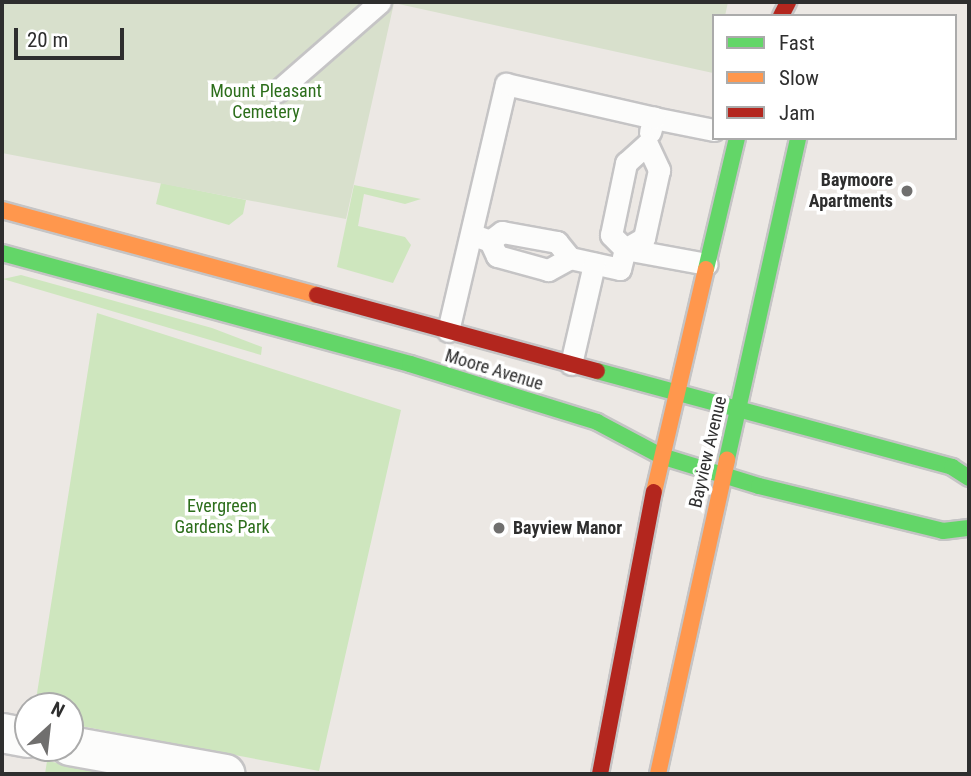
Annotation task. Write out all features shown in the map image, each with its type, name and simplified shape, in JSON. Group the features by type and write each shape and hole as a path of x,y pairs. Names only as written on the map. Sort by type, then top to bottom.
{"street":[{"path":"600,774 661,456 737,140"},
{"name":"Bayview Avenue","path":"658,774 798,140"},
{"name":"Moore Avenue","path":"2,211 952,467 969,478"},
{"name":"Moore Avenue","path":"2,253 371,354 597,422 661,456 724,475 943,531 969,528"},
{"path":"371,354 382,312"},
{"path":"84,749 225,774"}],"lane":[{"path":"278,92 380,2"},
{"path":"448,331 482,238 506,84 712,130"},
{"path":"654,118 647,144 626,163 611,234 625,249 706,264"},
{"path":"482,238 502,232 557,242 570,258 620,269 625,249 644,238 659,170 647,144"},
{"path":"571,364 594,264"}],"green space":[{"name":"Mount Pleasant Cemetery","path":"2,2 728,2 725,14 712,14 712,73 394,3 346,219 2,153"},
{"path":"161,183 246,200 243,214 229,225 156,204"},
{"path":"354,185 421,199 405,204 364,194 358,226 405,237 411,245 393,283 337,267"},
{"path":"21,275 212,328 262,347 261,355 3,279"},
{"name":"Evergreen Gardens Park","path":"97,313 401,410 319,771 84,727 84,692 37,692"},
{"path":"47,762 53,762 119,774 45,774"}],"traffic: fast":[{"path":"706,269 737,140"},
{"path":"727,459 798,140"},
{"path":"2,253 410,364 597,422 661,456 759,486 943,531 969,528"},
{"path":"597,371 952,467 969,478"}],"traffic: slow":[{"path":"2,210 317,295"},
{"path":"654,492 706,269"},
{"path":"658,774 727,459"}],"traffic: jam":[{"path":"782,14 788,2"},
{"path":"317,295 597,371"},
{"path":"600,774 654,492"}],"place":[{"name":"Baymoore Apartments","path":"907,191"},
{"name":"Bayview Manor","path":"499,528"}]}
